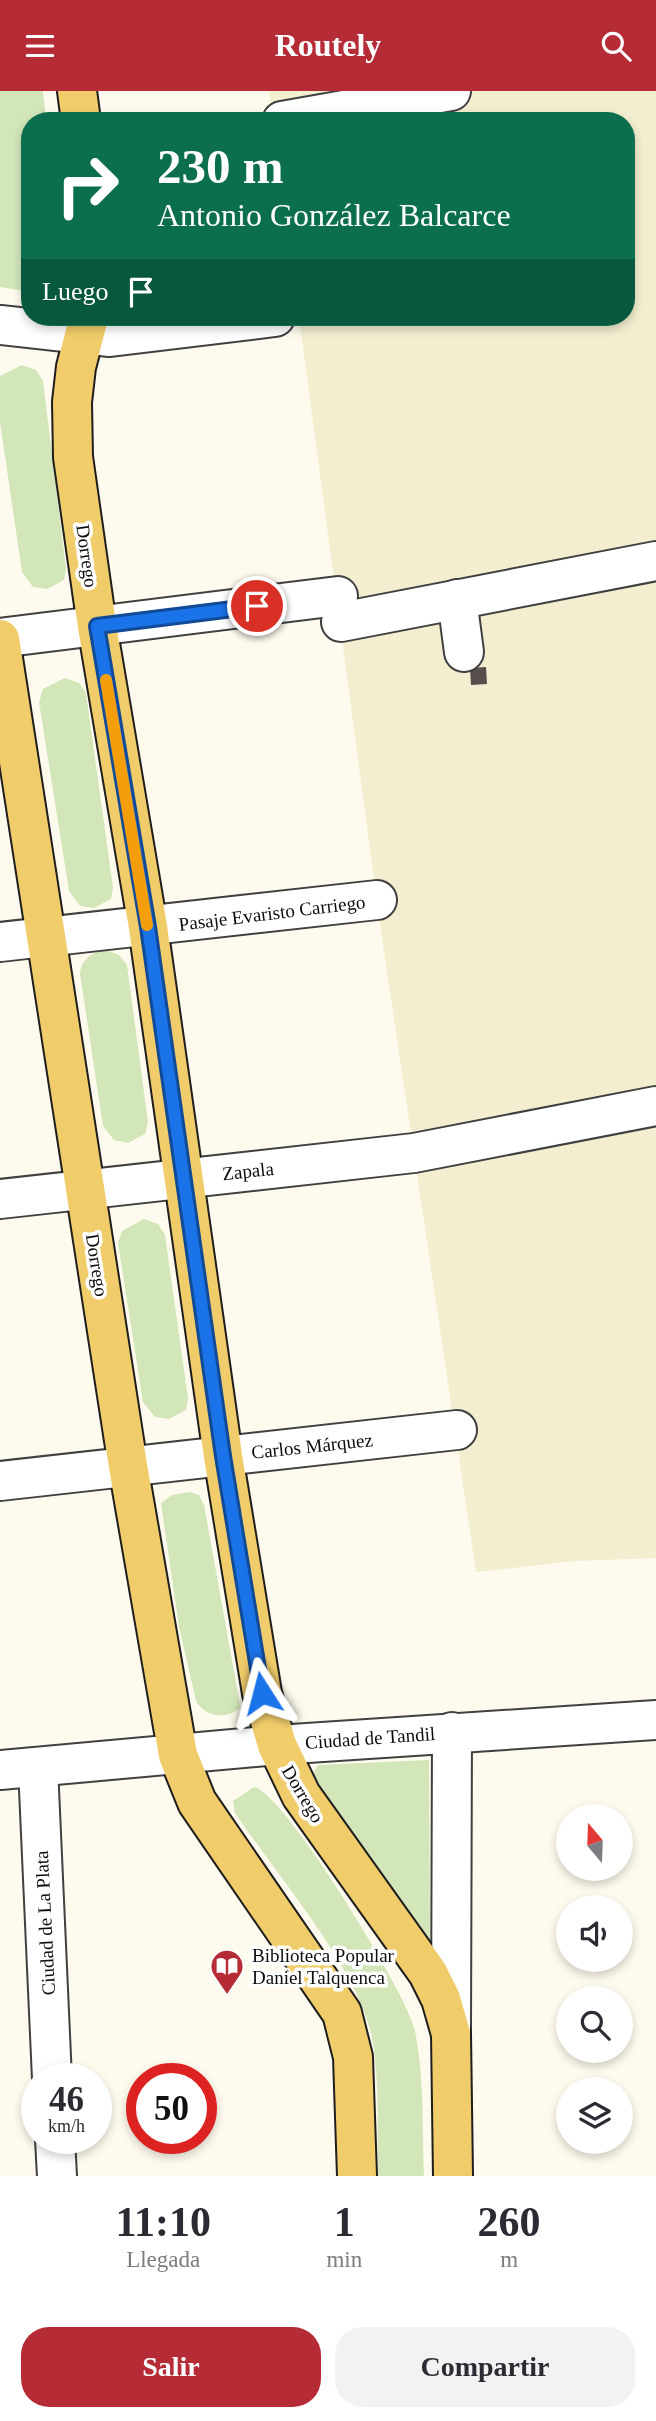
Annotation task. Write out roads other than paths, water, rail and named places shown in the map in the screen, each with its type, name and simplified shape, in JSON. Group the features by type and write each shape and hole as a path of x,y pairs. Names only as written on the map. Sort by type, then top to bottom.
{"main road":[{"path":"77,91 80,112"},
{"name":"Dorrego","path":"86,326 72,402 73,457 97,626 148,927 223,1456 262,1693 277,1745 301,1795 428,1973 441,1999 451,2034 453,2176"},
{"name":"Dorrego","path":"0,638 128,1466 178,1755 197,1803 342,2013 353,2057 357,2176"}],"street":[{"path":"333,112 451,91"},
{"path":"0,325 21,325"},
{"path":"86,326 125,336 204,326"},
{"path":"0,638 97,626 457,599 656,561"},
{"path":"457,599 464,652"},
{"name":"Pasaje Evaristo Carriego","path":"0,943 377,900"},
{"name":"Zapala","path":"0,1199 414,1153 656,1106"},
{"name":"Carlos Márquez","path":"0,1481 457,1430"},
{"name":"Ciudad de Tandil","path":"0,1770 277,1745 656,1720"},
{"name":"Dorrego","path":"451,2034 452,1732"},
{"name":"Ciudad de La Plata","path":"38,1767 51,2063"},
{"path":"56,2154 57,2176"}],"place":[{"name":"Biblioteca Popular Daniel Talquenca","path":"227,1996"}]}
